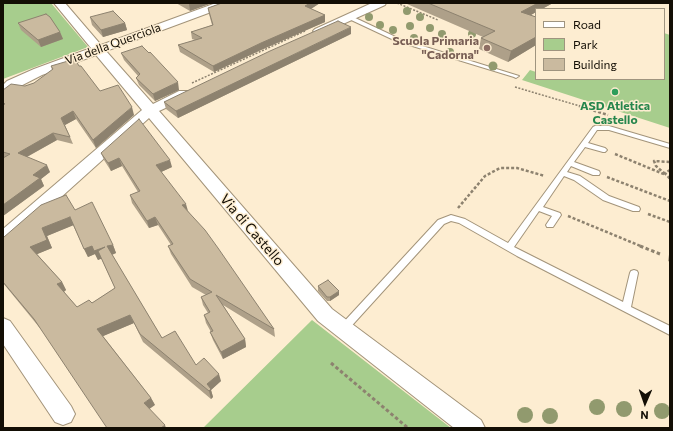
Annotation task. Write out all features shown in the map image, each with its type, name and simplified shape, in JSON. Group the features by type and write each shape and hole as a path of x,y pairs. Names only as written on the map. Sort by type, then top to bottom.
{"street":[{"name":"Via di Castello","path":"59,3 325,315 473,428"},
{"name":"Via della Querciola","path":"3,91 12,84 38,72 226,3"},
{"path":"308,32 350,17 381,3"},
{"path":"3,239 150,110 193,86"},
{"path":"3,327 63,414"}],"lane":[{"path":"350,17 398,40 516,76"},
{"path":"509,248 595,128 604,127 670,146"},
{"path":"584,144 603,150"},
{"path":"570,163 596,173"},
{"path":"563,173 577,178 606,198 636,209"},
{"path":"538,208 557,215 550,225"},
{"path":"343,329 441,222 451,218 462,221 509,248 670,331"},
{"path":"626,308 634,273"}],"path":[{"path":"397,3 438,20"},
{"path":"193,86 308,32"},
{"path":"516,76 510,86 552,97 608,116"},
{"path":"603,150 666,175"},
{"path":"670,162 654,161 656,166 670,179"},
{"path":"451,218 477,184 485,176 500,168 517,168 558,180"},
{"path":"666,175 665,173 670,170"},
{"path":"596,173 670,201"},
{"path":"636,209 670,222"},
{"path":"557,215 558,212 660,254"},
{"path":"331,363 408,428"}],"green space":[{"path":"3,3 51,3 88,47 3,79"},
{"name":"ASD Atletica Castello","path":"665,33 670,35 670,128 522,80 530,70 535,72 535,80 665,80"},
{"path":"312,320 451,428 203,428"}],"building":[{"path":"222,3 310,3 305,6 325,15 213,66 178,45 202,38 191,32 213,25 208,8"},
{"path":"428,3 538,3 521,12 535,17 535,38 511,51 481,38 495,31"},
{"path":"113,11 125,23 101,30 90,17"},
{"path":"46,14 50,17 60,32 38,40 18,23"},
{"path":"338,21 351,27 176,111 164,102 270,51"},
{"path":"142,46 149,53 150,52 178,82 153,94 136,78 140,74 121,53"},
{"path":"75,59 100,91 118,85 132,107 93,140 73,111 61,118 70,137 53,133 18,153 47,165 33,175 40,178 3,205 3,158 10,154 3,152 3,105 5,104 3,102 3,90 11,84 25,86 34,83 53,69 51,66"},
{"path":"139,119 170,160 156,165 186,204 182,205 205,230 274,329 216,295 245,339 221,352 210,332 213,331 204,315 210,312 201,297 212,292 190,279 168,246 173,244 155,217 147,221 130,195 140,191 119,158 108,163 101,153"},
{"path":"66,195 75,210 92,202 113,245 107,246 162,338 175,331 196,365 204,358 219,374 207,384 211,389 209,391 140,334 130,315 97,329 151,398 144,403 165,425 161,428 107,428 34,319 3,282 3,237 41,205","holes":["70,217 84,249 92,246 94,251 105,247 98,251 115,288 92,303 89,300 77,307 57,284 62,282 30,247 47,240 42,228"]},
{"path":"328,280 339,291 330,297 327,297 318,286"}],"place":[{"name":"Scuola Primaria \"Cadorna\"","path":"487,48"},
{"name":"ASD Atletica Castello","path":"615,92"}]}
